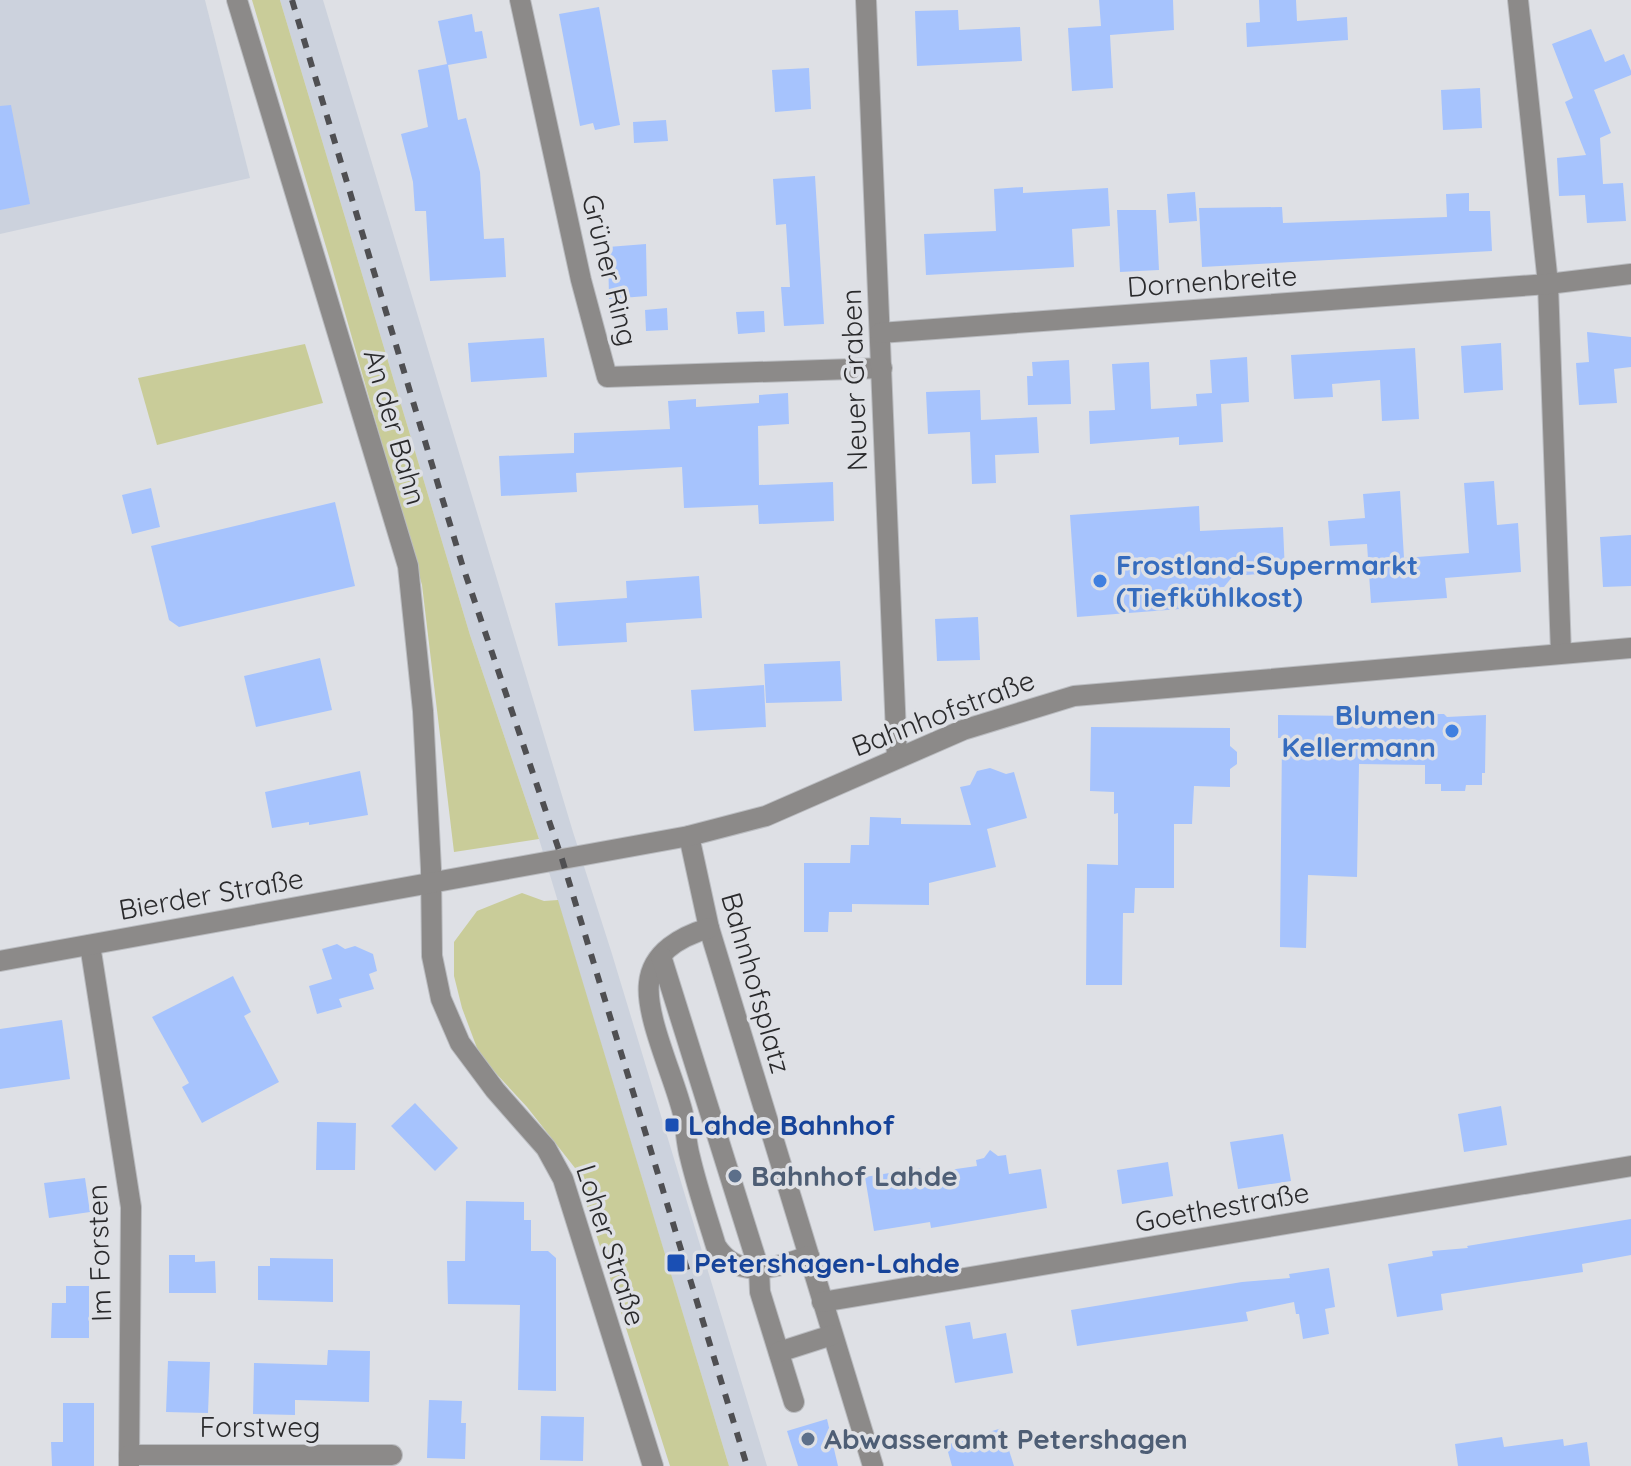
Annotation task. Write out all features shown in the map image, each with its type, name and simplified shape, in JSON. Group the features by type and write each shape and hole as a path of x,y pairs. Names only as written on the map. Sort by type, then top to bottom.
{"street":[{"name":"An der Bahn","path":"237,0 408,566 423,711 431,883"},
{"name":"Grüner Ring","path":"520,0 581,280 607,377 882,368"},
{"name":"Neuer Graben","path":"866,0 897,758"},
{"path":"1518,0 1548,284 1561,653"},
{"name":"Dornenbreite","path":"880,333 1548,284 1631,274"},
{"name":"Bahnhofstraße","path":"431,883 689,836 766,816 963,730 1074,696 1631,648"},
{"name":"Bahnhofsplatz","path":"689,836 709,928 873,1466"},
{"name":"Bierder Straße","path":"0,961 431,883"},
{"name":"Loher Straße","path":"431,883 432,956 441,999 460,1043 495,1090 546,1148 563,1179 653,1466"},
{"path":"709,928 680,939 661,956 649,983 653,1017 683,1114 689,1156 716,1246 724,1258 737,1265 759,1269 809,1256"},
{"name":"Im Forsten","path":"90,945 131,1207 129,1460"},
{"path":"661,956 759,1269 760,1292 794,1402"},
{"name":"Goethestraße","path":"822,1302 1631,1166"},
{"path":"779,1352 832,1335"},
{"name":"Forstweg","path":"129,1460 392,1455"}],"shaded area":[{"path":"0,0 205,0 250,178 0,234"},
{"path":"280,0 323,0 767,1466 729,1466 539,839 470,635"}],"green space":[{"path":"252,0 280,0 470,635 539,839 454,852 422,585"},
{"path":"305,344 323,403 157,445 138,378"},
{"path":"522,893 544,901 558,900 729,1466 670,1466 575,1168 527,1107 480,1056 462,1008 454,976 454,942 477,911"}],"building":[{"path":"1099,0 1173,0 1174,30 1110,35 1113,88 1072,91 1068,28 1101,26"},
{"path":"1259,0 1296,0 1297,21 1347,17 1348,40 1247,47 1246,23 1260,22"},
{"path":"599,7 620,125 595,130 593,123 580,126 559,14"},
{"path":"958,10 959,30 1020,27 1022,61 917,66 915,11"},
{"path":"472,14 475,32 482,31 487,58 448,65 458,120 466,118 480,172 484,239 504,238 506,277 430,281 426,211 415,211 413,182 401,134 428,127 418,70 447,64 438,21"},
{"path":"1591,29 1605,62 1624,54 1631,71 1631,75 1594,90 1611,133 1600,138 1603,184 1623,183 1626,221 1587,223 1585,195 1559,196 1557,158 1586,155 1565,102 1573,98 1552,44"},
{"path":"809,68 811,109 775,112 772,70"},
{"path":"1480,88 1482,128 1443,130 1441,90"},
{"path":"11,105 30,204 0,210 0,106"},
{"path":"666,120 668,141 634,143 633,122"},
{"path":"815,176 824,324 784,326 781,287 790,287 786,224 776,225 773,179"},
{"path":"1023,187 1023,193 1108,188 1110,226 1072,229 1074,267 926,275 924,234 996,231 994,189"},
{"path":"1195,192 1197,221 1169,223 1167,194"},
{"path":"1469,193 1469,211 1490,211 1492,251 1202,267 1199,208 1282,207 1283,223 1447,217 1446,194"},
{"path":"1117,210 1156,210 1159,270 1120,272"},
{"path":"646,244 647,296 609,299 608,247"},
{"path":"667,308 668,330 646,331 645,310"},
{"path":"764,311 765,332 738,334 736,312"},
{"path":"1587,332 1631,337 1631,367 1614,369 1617,403 1579,405 1576,363 1589,362"},
{"path":"544,338 547,377 471,382 468,343"},
{"path":"1501,343 1503,390 1464,393 1461,346"},
{"path":"1415,348 1419,419 1382,421 1380,380 1332,384 1333,397 1294,399 1291,355"},
{"path":"1247,357 1249,402 1221,404 1223,442 1179,445 1179,437 1090,444 1089,411 1115,410 1112,364 1149,362 1151,409 1197,406 1196,394 1212,393 1210,360"},
{"path":"1069,360 1071,404 1028,405 1027,376 1033,376 1032,362"},
{"path":"980,390 981,420 1037,417 1039,453 995,455 996,483 972,484 970,432 928,434 926,392"},
{"path":"788,393 789,424 758,426 759,485 833,482 834,521 759,524 758,505 684,508 682,467 576,473 577,492 501,496 499,456 574,453 574,433 670,429 668,401 696,399 696,407 759,403 759,395"},
{"path":"1494,481 1497,525 1518,523 1521,572 1445,578 1447,598 1371,603 1367,544 1330,546 1328,521 1365,518 1363,494 1400,491 1404,558 1469,553 1464,483"},
{"path":"151,488 160,527 132,534 122,495"},
{"path":"335,502 355,586 179,627 169,620 151,546"},
{"path":"1199,506 1200,531 1283,527 1285,572 1233,576 1224,587 1204,588 1206,607 1077,617 1070,515"},
{"path":"1631,535 1631,586 1603,587 1600,537"},
{"path":"699,576 702,618 626,623 627,642 558,646 555,603 627,598 626,581"},
{"path":"978,617 980,660 937,661 935,619"},
{"path":"320,658 332,710 256,727 244,676"},
{"path":"840,661 842,701 766,703 764,664"},
{"path":"764,685 766,727 694,731 691,690"},
{"path":"1426,714 1444,714 1447,717 1486,715 1482,785 1466,785 1465,791 1441,791 1441,784 1425,784 1425,765 1359,764 1357,877 1308,875 1306,948 1280,947 1282,738 1278,738 1278,715 1426,717"},
{"path":"1091,727 1230,728 1230,746 1237,752 1237,764 1230,769 1230,787 1194,786 1192,824 1174,824 1174,888 1135,888 1134,913 1123,913 1122,985 1086,985 1087,864 1118,865 1118,813 1114,814 1114,792 1090,791"},
{"path":"990,768 1006,774 1014,772 1027,818 987,829 996,867 929,883 929,905 852,904 852,912 829,912 828,932 804,932 804,863 850,863 851,845 869,845 870,817 901,818 901,824 971,825 960,787 970,785 977,771"},
{"path":"360,771 368,815 272,828 265,792"},
{"path":"337,944 345,949 355,946 373,954 377,971 369,974 374,989 339,999 342,1007 317,1014 309,986 332,979 322,949"},
{"path":"233,976 251,1012 244,1016 279,1082 202,1123 182,1087 189,1083 152,1017"},
{"path":"62,1020 70,1079 0,1089 0,1029"},
{"path":"415,1103 458,1148 435,1171 391,1126"},
{"path":"1501,1106 1507,1145 1464,1152 1458,1114"},
{"path":"317,1122 356,1123 355,1170 316,1170"},
{"path":"1283,1134 1291,1181 1238,1189 1230,1142"},
{"path":"990,1150 998,1156 1006,1155 1009,1174 1041,1169 1047,1208 931,1228 930,1222 874,1231 865,1177 920,1168 921,1174 977,1166 976,1160 984,1158"},
{"path":"1168,1162 1173,1196 1122,1204 1117,1170"},
{"path":"85,1178 90,1212 49,1218 44,1183"},
{"path":"466,1201 524,1202 524,1220 531,1220 531,1251 548,1251 556,1258 556,1391 518,1390 520,1305 448,1304 447,1261 465,1261"},
{"path":"1631,1219 1631,1255 1582,1264 1583,1272 1441,1294 1443,1310 1397,1317 1388,1264 1433,1256 1432,1251 1468,1248"},
{"path":"169,1255 195,1255 195,1262 215,1261 216,1293 169,1293"},
{"path":"270,1258 333,1259 333,1302 258,1300 258,1266 270,1266"},
{"path":"1329,1268 1335,1307 1325,1309 1329,1334 1303,1339 1294,1302 1246,1312 1248,1321 1077,1346 1071,1310 1242,1282 1290,1278 1289,1274"},
{"path":"66,1286 89,1286 89,1338 51,1338 52,1303 66,1303"},
{"path":"970,1322 973,1339 1006,1333 1013,1373 955,1383 945,1326"},
{"path":"328,1350 370,1351 369,1402 295,1400 295,1415 253,1414 254,1363 327,1365"},
{"path":"168,1361 210,1362 208,1413 166,1412"},
{"path":"429,1400 462,1401 461,1423 466,1423 465,1459 427,1458"},
{"path":"63,1403 94,1403 94,1466 52,1466 51,1442 63,1442"},
{"path":"541,1416 584,1417 583,1461 540,1460"},
{"path":"827,1419 838,1466 798,1466 787,1431"},
{"path":"1002,1428 1014,1466 952,1466 946,1445"},
{"path":"1502,1437 1504,1447 1563,1439 1564,1446 1587,1442 1590,1466 1458,1466 1455,1444"}],"railway":[{"path":"292,0 462,564 562,859 747,1466"}],"place":[{"name":"Frostland-Supermarkt (Tiefkühlkost)","path":"1100,581"},
{"name":"Blumen Kellermann","path":"1452,731"},
{"name":"Lahde Bahnhof","path":"672,1125"},
{"name":"Bahnhof Lahde","path":"735,1176"},
{"name":"Petershagen-Lahde","path":"676,1263"},
{"name":"Abwasseramt Petershagen","path":"808,1439"}]}
